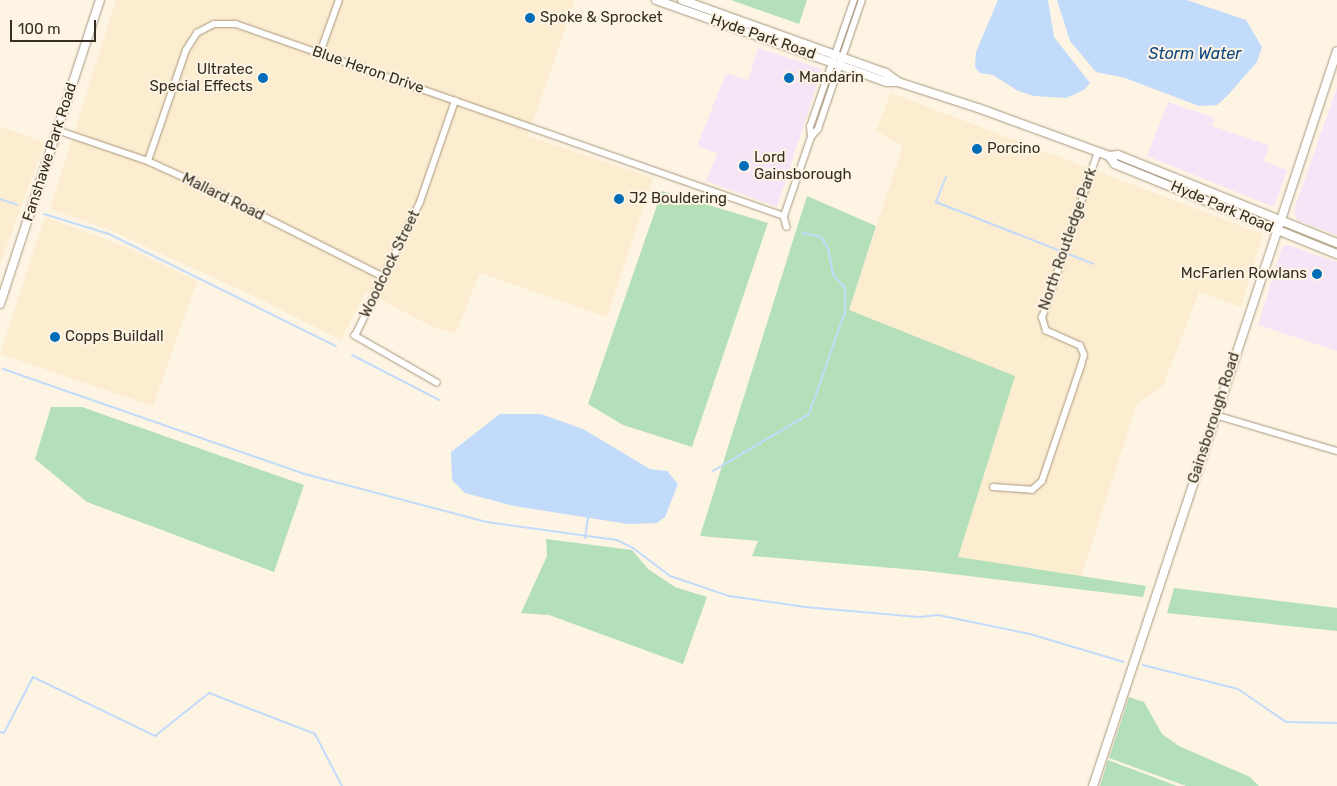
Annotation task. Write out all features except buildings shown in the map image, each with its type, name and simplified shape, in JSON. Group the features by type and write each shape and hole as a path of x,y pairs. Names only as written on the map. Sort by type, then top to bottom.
{"main road":[{"name":"Fanshawe Park Road","path":"0,304 100,0"},
{"name":"Hyde Park Road","path":"656,0 838,60"},
{"name":"Hyde Park Road","path":"682,0 838,60 886,82 898,82 1109,156 1118,155 1337,243"},
{"name":"Gainsborough Road","path":"1093,786 1337,51"},
{"name":"Hyde Park Road","path":"1109,156 1115,164 1337,254"}],"street":[{"path":"320,54 339,0"},
{"path":"838,60 854,0"},
{"path":"787,227 784,216 811,138 810,127 862,0"},
{"name":"Blue Heron Drive","path":"148,161 186,50 197,33 214,24 236,24 784,216"},
{"name":"Woodcock Street","path":"437,383 355,336 420,202 455,101"},
{"name":"Mallard Road","path":"57,130 148,161 205,186 384,276"},
{"name":"North Routledge Park","path":"993,488 1032,490 1042,480 1081,366 1084,355 1080,346 1046,332 1042,323 1061,259 1098,152"},
{"path":"1215,415 1337,451"}],"shaded area":[{"path":"116,0 575,0 528,136 653,178 607,317 480,273 456,333 433,327 366,292 341,340 256,297 110,230 50,209"},
{"path":"758,48 822,69 777,207 706,181 717,153 697,146 726,73 748,80"},
{"path":"1337,87 1337,235 1297,220 1294,210"},
{"path":"891,93 1263,234 1241,307 1199,292 1163,386 1137,403 1081,577 958,558 1015,376 849,310 903,146 876,131"},
{"path":"1168,102 1215,118 1212,126 1269,145 1264,161 1287,170 1274,207 1147,156"},
{"path":"0,126 45,143 0,264"},
{"path":"45,217 124,246 197,281 153,406 0,354"},
{"path":"1288,245 1337,262 1337,351 1258,325 1282,247"}],"green space":[{"path":"731,0 807,0 799,24"},
{"path":"662,191 768,223 692,447 623,425 588,404"},
{"path":"807,196 876,226 849,310 1015,376 958,557 1146,586 1143,597 927,571 752,556 758,541 700,536"},
{"path":"51,407 82,407 304,485 274,572 87,502 35,459"},
{"path":"546,539 632,550 648,569 675,587 707,597 683,664 549,615 521,613 547,556"},
{"path":"1174,588 1337,608 1337,631 1167,613"},
{"path":"1129,697 1144,702 1162,734 1179,746 1250,777 1259,786 1186,786 1109,758"},
{"path":"1108,760 1177,786 1100,786"}],"water":[{"path":"998,0 1048,0 1054,37 1090,83 1084,90 1066,98 1034,96 1018,91 993,75 980,73 975,67 976,52"},
{"name":"Storm Water","path":"1057,0 1187,0 1246,20 1262,47 1257,62 1228,95 1217,105 1199,106 1125,78 1096,72 1070,41"},
{"path":"500,414 541,414 583,429 650,469 667,471 678,484 665,517 657,523 628,524 514,506 465,493 452,480 451,452"}],"waterway":[{"path":"946,177 936,202 1093,264"},
{"path":"0,199 17,205"},
{"path":"44,214 109,234 336,346"},
{"path":"713,471 809,414 845,312 845,288 833,274 828,249 821,237 802,233"},
{"path":"352,355 439,400"},
{"path":"3,369 301,473 487,522 617,540 633,548 670,576 729,596 805,607 919,617 938,615 1030,634 1124,662"},
{"path":"585,538 588,516"},
{"path":"1143,665 1238,689 1286,722 1337,723"},
{"path":"0,732 4,733 33,677 155,736 209,693 315,734 342,786"}],"place":[{"name":"Spoke & Sprocket","path":"530,18"},
{"name":"Ultratec Special Effects","path":"263,78"},
{"name":"Mandarin","path":"789,78"},
{"name":"Porcino","path":"977,149"},
{"name":"Lord Gainsborough","path":"744,166"},
{"name":"J2 Bouldering","path":"619,199"},
{"name":"McFarlen Rowlans","path":"1317,274"},
{"name":"Copps Buildall","path":"55,337"}]}
